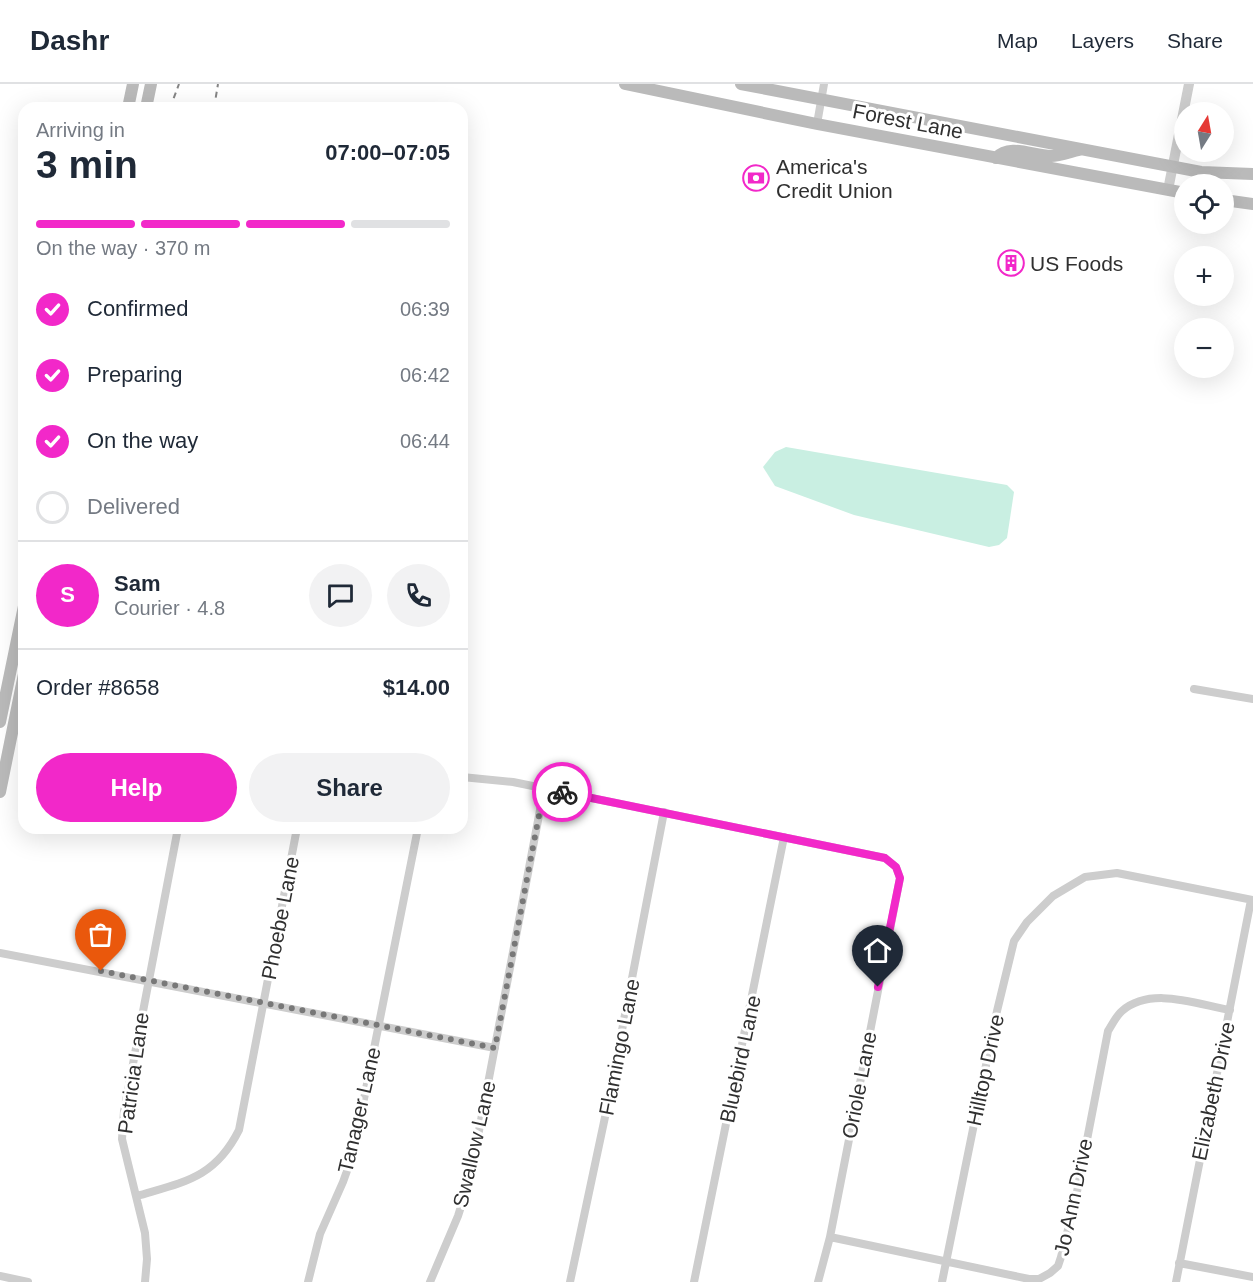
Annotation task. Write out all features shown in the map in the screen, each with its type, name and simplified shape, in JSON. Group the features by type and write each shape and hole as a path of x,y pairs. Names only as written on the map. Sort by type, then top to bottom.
{"main road":[{"path":"129,102 133,84"},
{"path":"147,102 151,84"},
{"name":"Forest Lane","path":"625,84 817,124 1174,191"},
{"name":"Forest Lane","path":"741,84 1201,172 1253,174"},
{"path":"996,158 1000,153 1008,151 1052,156 1083,149"},
{"path":"1234,201 1253,204"},
{"path":"0,722 18,635"},
{"path":"0,792 18,709"}],"street":[{"path":"817,124 824,84"},
{"path":"1168,190 1189,84"},
{"path":"7,687 18,689"},
{"path":"1194,689 1253,699"},
{"path":"468,778 513,782 784,837"},
{"name":"Swallow Lane","path":"430,1282 458,1216 470,1178 544,789"},
{"name":"Flamingo Lane","path":"570,1282 608,1103 664,812"},
{"name":"Patricia Lane","path":"145,1282 147,1259 145,1233 122,1139 124,1111 177,834"},
{"name":"Phoebe Lane","path":"136,1196 174,1185 207,1171 223,1157 239,1130 296,834"},
{"name":"Tanager Lane","path":"308,1282 320,1234 353,1154 417,834"},
{"name":"Oriole Lane","path":"784,837 885,858 896,867 900,878 830,1237 818,1282"},
{"name":"Bluebird Lane","path":"694,1282 784,837"},
{"name":"Hilltop Drive","path":"942,1282 995,1022 1014,941 1027,922 1053,896 1085,878 1117,873 1252,900"},
{"name":"Elizabeth Drive","path":"1176,1282 1252,900"},
{"path":"0,953 495,1048"},
{"name":"Jo Ann Drive","path":"830,1237 1029,1279 1039,1279 1058,1266 1075,1202 1108,1031 1121,1012 1143,999 1167,998 1230,1011"},
{"path":"1179,1263 1253,1277"},
{"path":"0,1276 28,1282"}],"shaded area":[{"path":"786,447 1007,485 1014,492 1007,538 999,545 989,547 854,515 775,486 763,467 775,452"}],"railway":[{"path":"172,102 179,84"},
{"path":"215,102 218,84"}],"way so far":[{"path":"101,971 495,1048 544,789 562,792"}],"place":[{"name":"America's Credit Union","path":"756,178"},
{"name":"US Foods","path":"1011,263"}],"route":[{"path":"562,792 885,858 896,867 900,878 878,987"}]}
